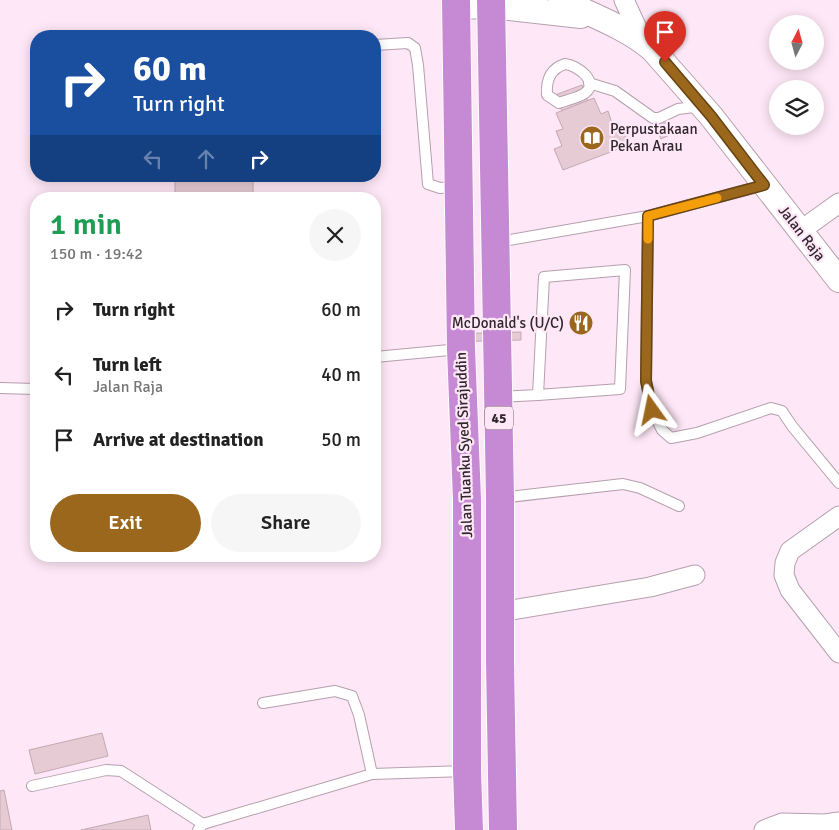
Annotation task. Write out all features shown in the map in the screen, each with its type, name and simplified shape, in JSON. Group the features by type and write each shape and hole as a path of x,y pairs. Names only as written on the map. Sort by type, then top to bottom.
{"highway":[{"name":"45","path":"491,3 500,498 503,830"},
{"name":"Jalan Tuanku Syed Sirajuddin","path":"456,4 461,349 467,499 467,771 469,830"}],"street":[{"name":"Jalan Raja","path":"561,0 642,41 665,62 703,106 839,280"},
{"path":"624,0 642,41"},
{"name":"Jalan Raja","path":"456,4 491,3 598,18"},
{"path":"800,231 839,203"},
{"path":"839,516 790,552 785,563 784,575 790,590 839,653"},
{"path":"500,612 650,587 696,575"},
{"path":"764,830 782,823 824,824 839,822"}],"lane":[{"path":"381,44 408,43 415,48 428,184 440,188 458,187"},
{"path":"566,64 578,68 587,76 589,83 585,93 559,103 548,95 547,80 559,66 566,64"},
{"path":"589,83 615,91 653,118 659,118 678,109 703,106"},
{"path":"494,242 648,216 764,185"},
{"path":"648,216 646,381 652,410 662,430 671,438 697,433 771,408 782,412 839,483"},
{"path":"498,397 538,395 620,389 625,270 544,277 538,395"},
{"path":"381,356 461,349"},
{"path":"0,388 30,389"},
{"path":"500,498 623,484 640,488 679,506"},
{"path":"263,703 335,691 352,696 372,774"},
{"path":"32,786 106,770 121,771 200,827 372,774 467,771"}],"building":[{"path":"582,85 588,101 562,111 555,95"},
{"name":"Perpustakaan Pekan Arau","path":"594,98 601,114 608,111 613,126 620,124 629,145 563,170 554,149 562,146 556,131 563,129 556,113"},
{"path":"667,122 672,134 661,139 656,127"},
{"path":"175,182 253,182 253,192 175,192"},
{"path":"521,332 521,340 447,342 447,334"},
{"path":"102,733 108,756 35,774 29,750"},
{"path":"4,790 12,830 0,830 0,791"},
{"path":"148,815 151,830 81,830"}],"slow traffic":[{"path":"648,239 648,216 717,198"}],"place":[{"name":"Perpustakaan Pekan Arau","path":"592,138"},
{"name":"McDonald's (U/C)","path":"581,323"}],"route":[{"path":"652,410 646,381 648,216 764,185 711,116 665,62"}]}
